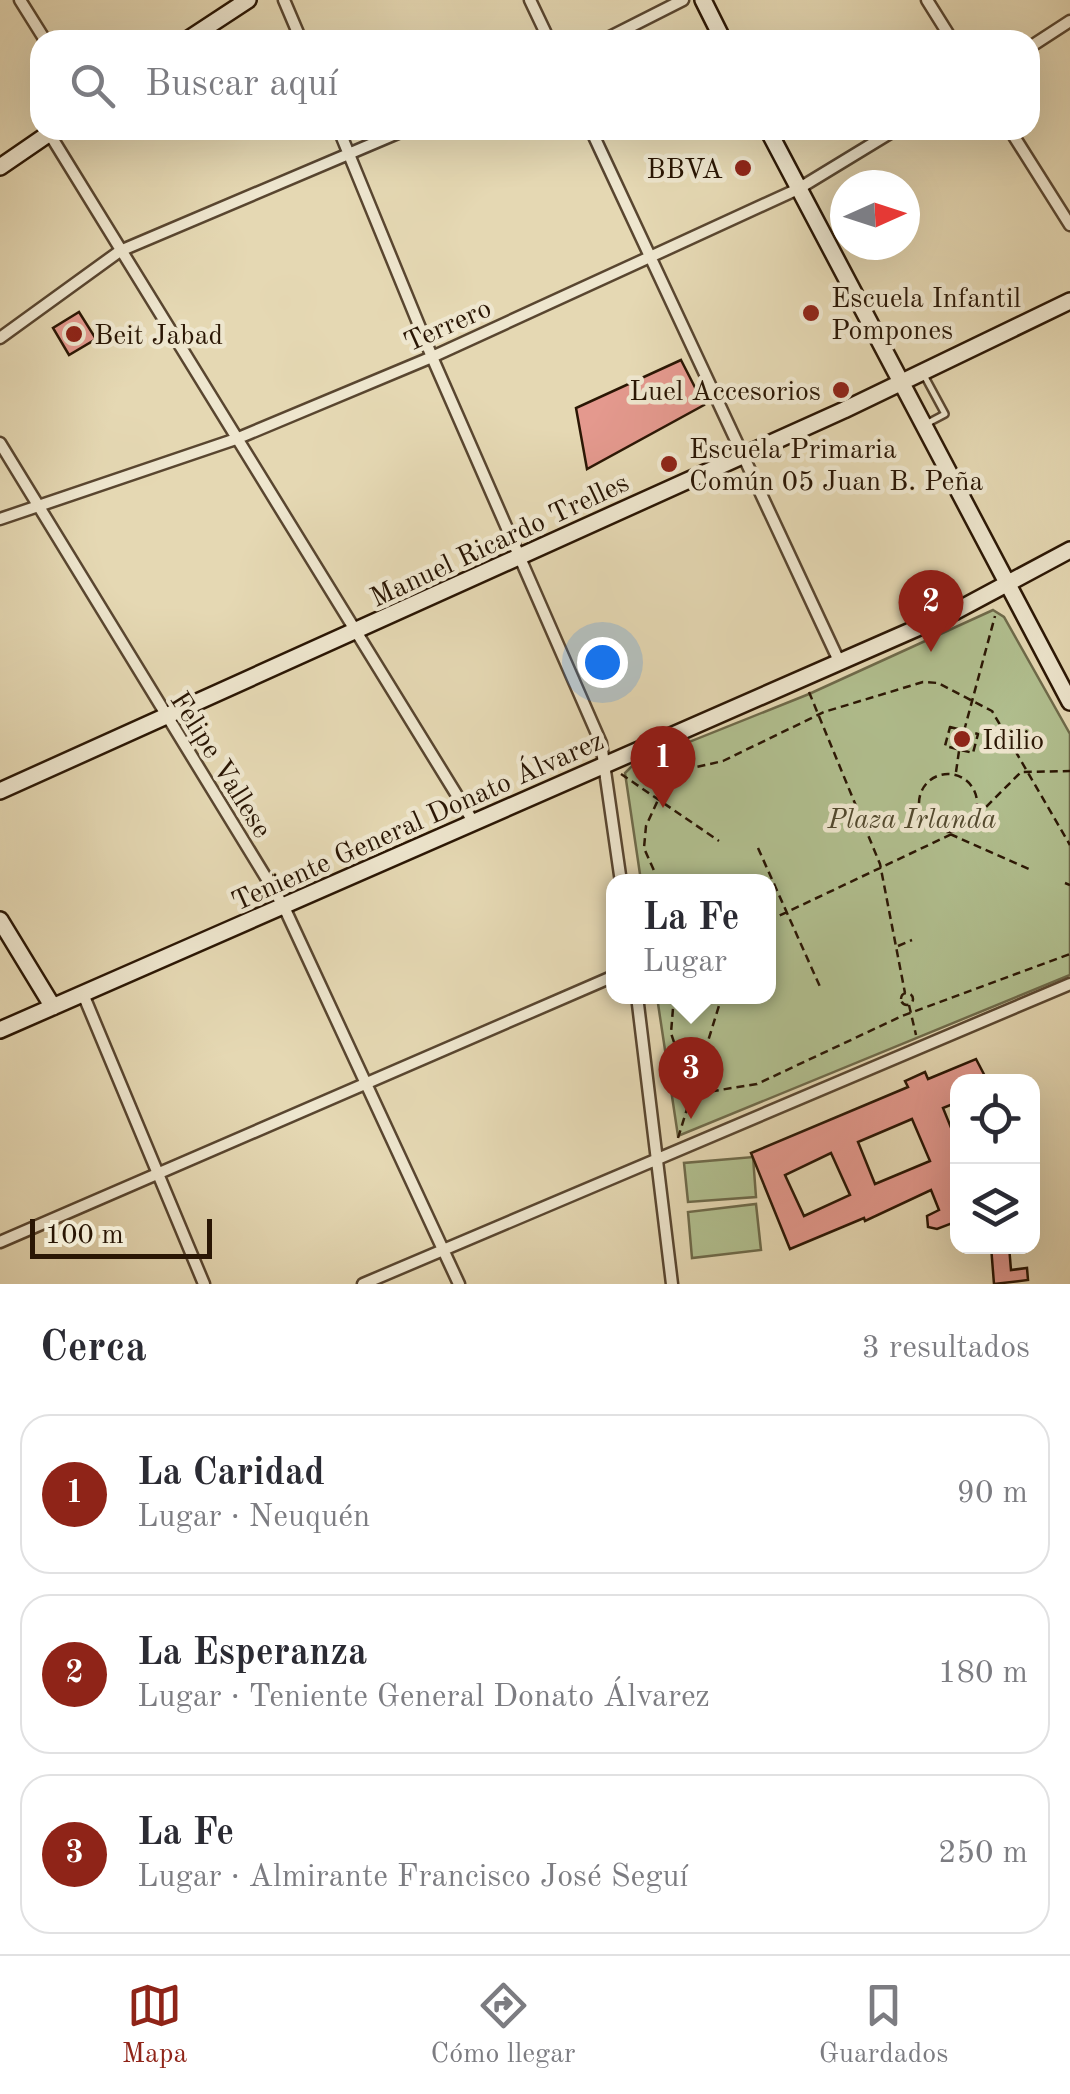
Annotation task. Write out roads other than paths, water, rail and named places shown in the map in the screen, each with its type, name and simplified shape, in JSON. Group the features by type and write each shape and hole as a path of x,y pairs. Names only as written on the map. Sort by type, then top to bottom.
{"street":[{"path":"20,0 38,30"},
{"path":"202,30 248,0"},
{"path":"284,0 297,30"},
{"path":"530,0 544,30"},
{"path":"624,30 683,0"},
{"path":"703,0 718,30"},
{"path":"926,0 946,30"},
{"path":"1040,40 1070,21"},
{"path":"0,167 40,140"},
{"path":"57,140 120,251 474,823"},
{"path":"344,140 432,357 523,556 606,764 620,874"},
{"path":"0,338 120,251 382,140"},
{"path":"596,140 839,661"},
{"path":"773,140 1004,584 1070,702"},
{"name":"Terrero","path":"0,519 236,439 432,357 798,189 879,140"},
{"path":"1016,140 1070,225"},
{"name":"Manuel Ricardo Trelles","path":"0,791 924,374 1070,301"},
{"name":"Felipe Vallese","path":"0,443 284,907 459,1284"},
{"name":"Teniente General Donato Álvarez","path":"0,1030 971,604 1070,550"},
{"path":"0,920 53,1006"},
{"path":"0,1242 606,979"},
{"path":"363,1284 1070,984"},
{"path":"83,994 204,1284"},
{"path":"638,1004 672,1284"}],"lane":[{"path":"923,425 945,414 924,374"}],"place":[{"name":"BBVA","path":"743,168"},
{"name":"Escuela Infantil Pompones","path":"811,313"},
{"name":"Beit Jabad","path":"74,334"},
{"name":"Luel Accesorios","path":"841,390"},
{"name":"Escuela Primaria Común 05 Juan B. Peña","path":"669,464"},
{"name":"La Esperanza","path":"931,652"},
{"name":"Idilio","path":"962,739"},
{"name":"La Caridad","path":"663,808"},
{"name":"La Fe","path":"691,1119"}],"park label":[{"name":"Plaza Irlanda","path":"912,818"}]}
